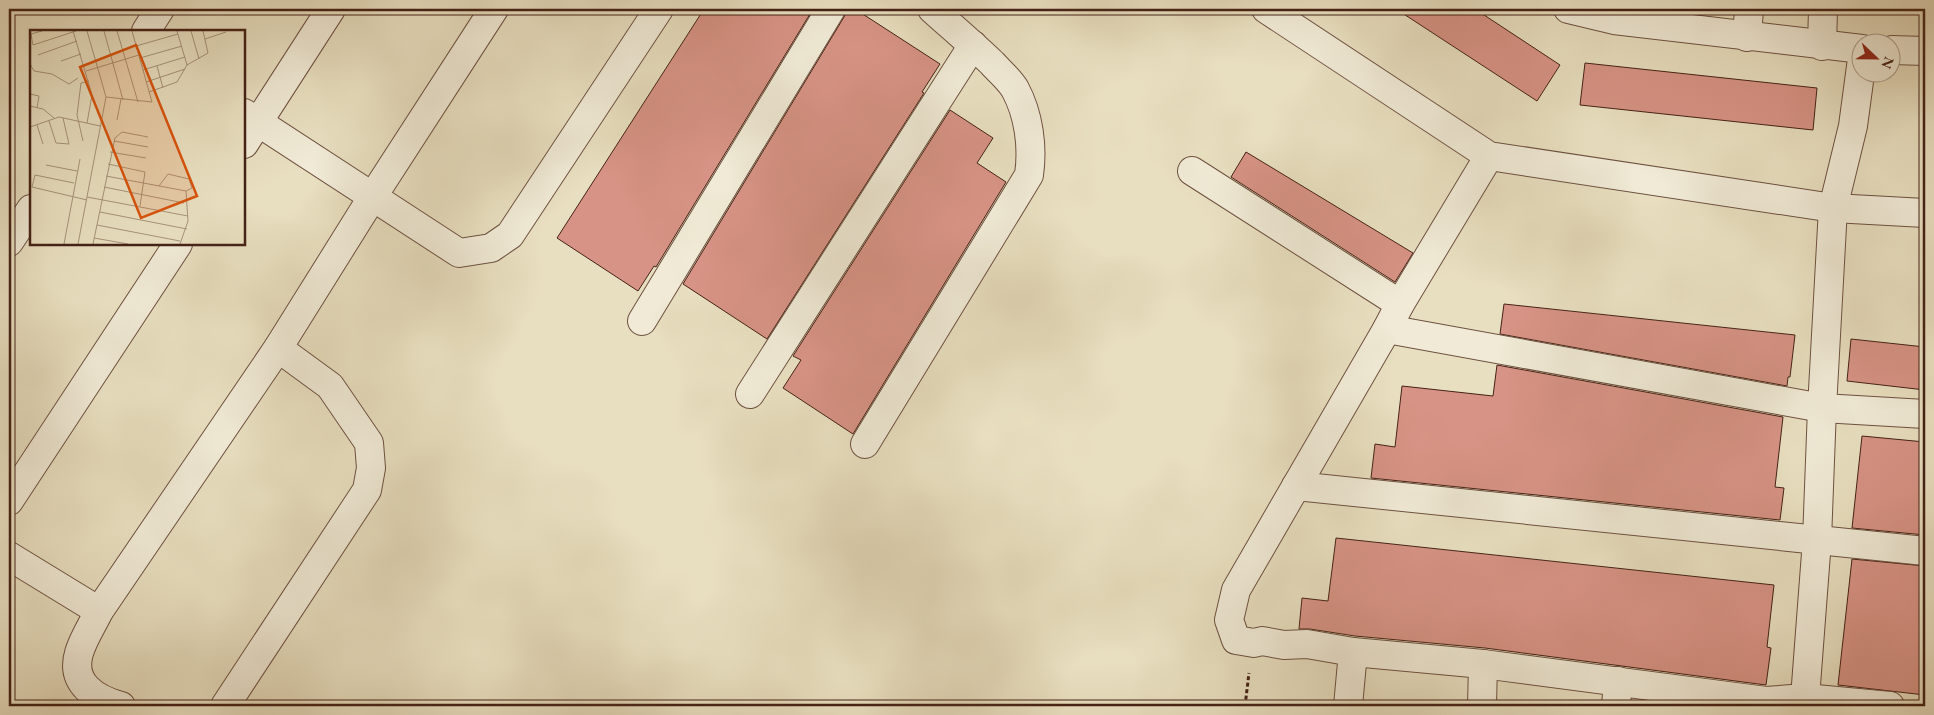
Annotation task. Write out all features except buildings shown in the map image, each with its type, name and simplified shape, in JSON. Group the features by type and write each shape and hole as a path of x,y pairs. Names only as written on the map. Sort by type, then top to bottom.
{"street":[{"path":"147,30 160,9"},
{"path":"331,9 249,126 373,196 459,253 491,248 510,235 659,9"},
{"path":"121,706 108,703 84,688 78,673 79,653 99,611 278,348 373,196 494,9"},
{"path":"642,321 832,9"},
{"path":"865,444 1029,175 1030,142 1023,107 1014,87 973,45 932,9"},
{"path":"1266,9 1488,156 1833,208 1925,213"},
{"path":"1568,9 1614,20 1852,48"},
{"path":"1747,37 1749,9"},
{"path":"1822,46 1823,9"},
{"path":"750,394 973,45"},
{"path":"1902,50 1925,51"},
{"path":"1805,698 1817,540 1833,208 1853,126 1859,82"},
{"path":"1488,156 1400,304 1236,590 1229,620 1236,640 1254,643 1262,641 1284,645 1307,644 1353,652 1484,664 1617,694 1766,703 1805,698 1890,706"},
{"path":"1192,171 1400,304"},
{"path":"9,242 30,210"},
{"path":"9,500 177,245"},
{"path":"1387,329 1822,408 1925,414"},
{"path":"225,706 367,490 372,468 369,443 330,386 278,348"},
{"path":"1296,486 1925,551"},
{"path":"9,556 99,611"},
{"path":"1348,706 1353,652"},
{"path":"1482,706 1484,664"}]}
